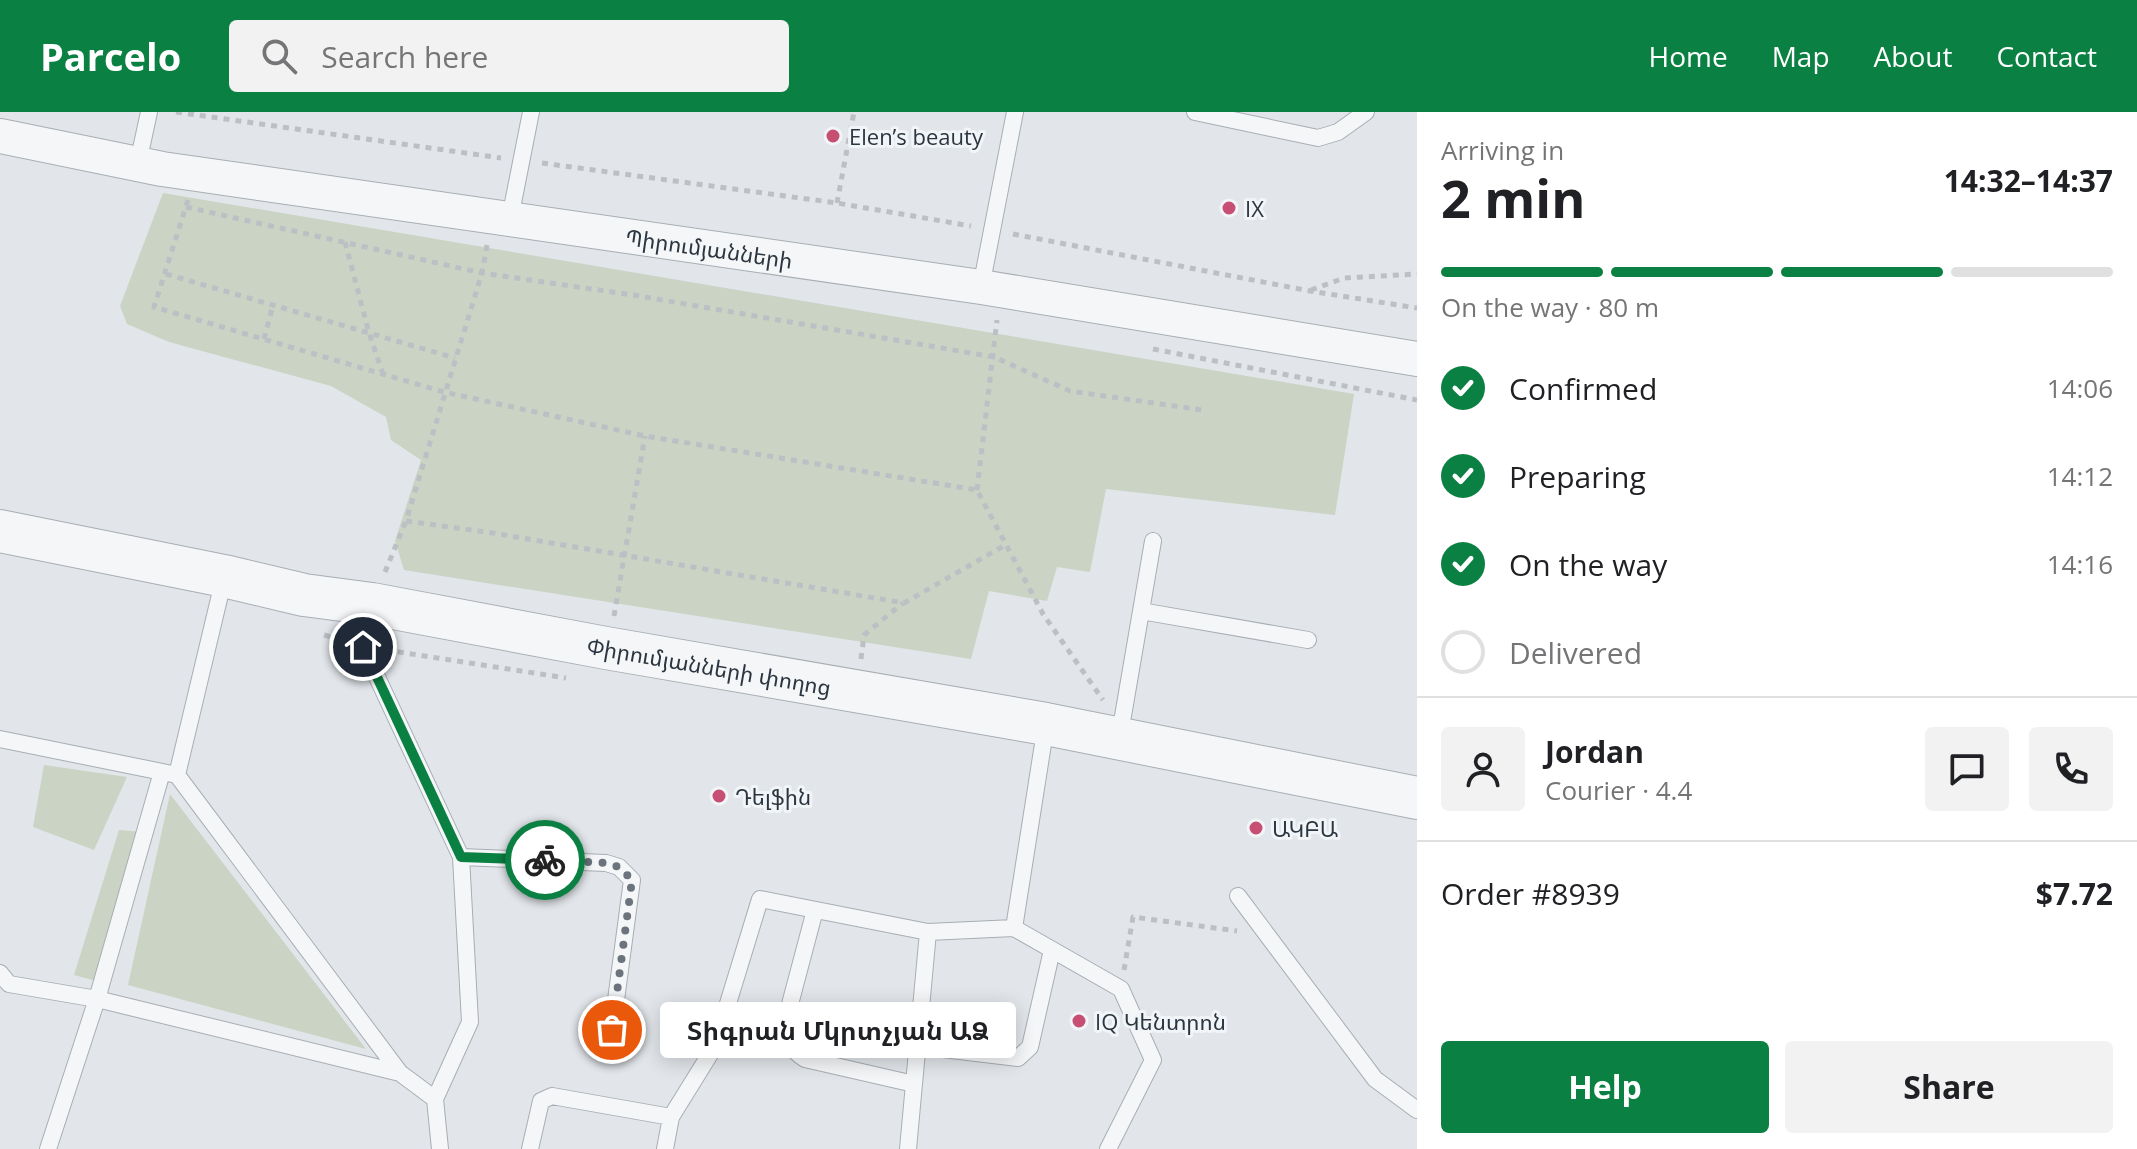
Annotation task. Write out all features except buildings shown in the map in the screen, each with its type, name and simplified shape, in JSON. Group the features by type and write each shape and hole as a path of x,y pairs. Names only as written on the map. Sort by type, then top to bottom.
{"street":[{"name":"Պիրումյանների","path":"0,136 162,169 500,226 981,287 1417,359"},
{"name":"Փիրումյանների փողոց","path":"0,531 304,595 372,604 1046,724 1110,720 1417,798"}],"lane":[{"path":"138,163 149,112"},
{"path":"500,226 522,160 531,112"},
{"path":"981,287 1015,112"},
{"path":"1195,112 1296,136 1318,138 1338,132 1366,112"},
{"path":"1110,720 1123,716 1153,541"},
{"path":"48,1149 170,773 224,576"},
{"path":"372,604 363,647 461,857 470,1022 435,1099 440,1149"},
{"path":"1141,611 1308,640"},
{"path":"1014,928 1046,724"},
{"path":"0,739 170,773 400,1073 435,1099"},
{"path":"461,857 606,863 619,867 632,880 612,1030"},
{"path":"1238,896 1375,1079 1417,1110"},
{"path":"665,1149 671,1117 715,1046 760,899 928,932 1014,928 1121,989 1153,1060 1108,1149"},
{"path":"815,910 785,1023 786,1037 794,1052 805,1059 914,1084"},
{"path":"908,1149 928,932"},
{"path":"918,1046 1018,1058 1024,1055 1030,1047 1052,950"},
{"path":"0,973 9,984 97,999 400,1073"},
{"path":"530,1149 541,1101 552,1096 671,1117"}],"path":[{"path":"176,112 837,203 1417,308"},
{"path":"837,203 854,112"},
{"path":"189,197 154,307 444,392 645,436 977,490"},
{"path":"186,207 482,273 994,357 1070,391 1202,410"},
{"path":"372,604 406,521 444,392 500,226"},
{"path":"345,242 383,374"},
{"path":"166,274 455,358"},
{"path":"1310,291 1344,278 1417,274"},
{"path":"264,339 273,305"},
{"path":"997,319 977,490 1043,614 1110,720"},
{"path":"612,628 645,436"},
{"path":"406,521 904,603"},
{"path":"860,669 864,635 904,603 1007,544"},
{"path":"1121,989 1133,917 1243,932"}],"green space":[{"path":"163,193 1354,394 1335,515 1106,489 1090,572 1057,567 1047,601 989,591 971,659 404,570 395,541 421,460 391,440 386,417 331,386 169,342 127,324 120,306"},
{"path":"44,765 127,777 94,850 33,827"},
{"path":"170,794 366,1049 128,985"},
{"path":"119,830 141,832 96,981 74,975"}],"way so far":[{"path":"545,860 606,863 619,867 632,880 612,1030"}],"place":[{"name":"Elen’s beauty","path":"833,136"},
{"name":"IX","path":"1229,208"},
{"name":"Դելֆին","path":"719,796"},
{"name":"ԱԿԲԱ","path":"1256,828"},
{"name":"IQ Կենտրոն","path":"1079,1021"},
{"name":"Տիգրան Մկրտչյան ԱՁ","path":"612,1030"}],"route":[{"path":"363,647 461,857 545,860"}]}
